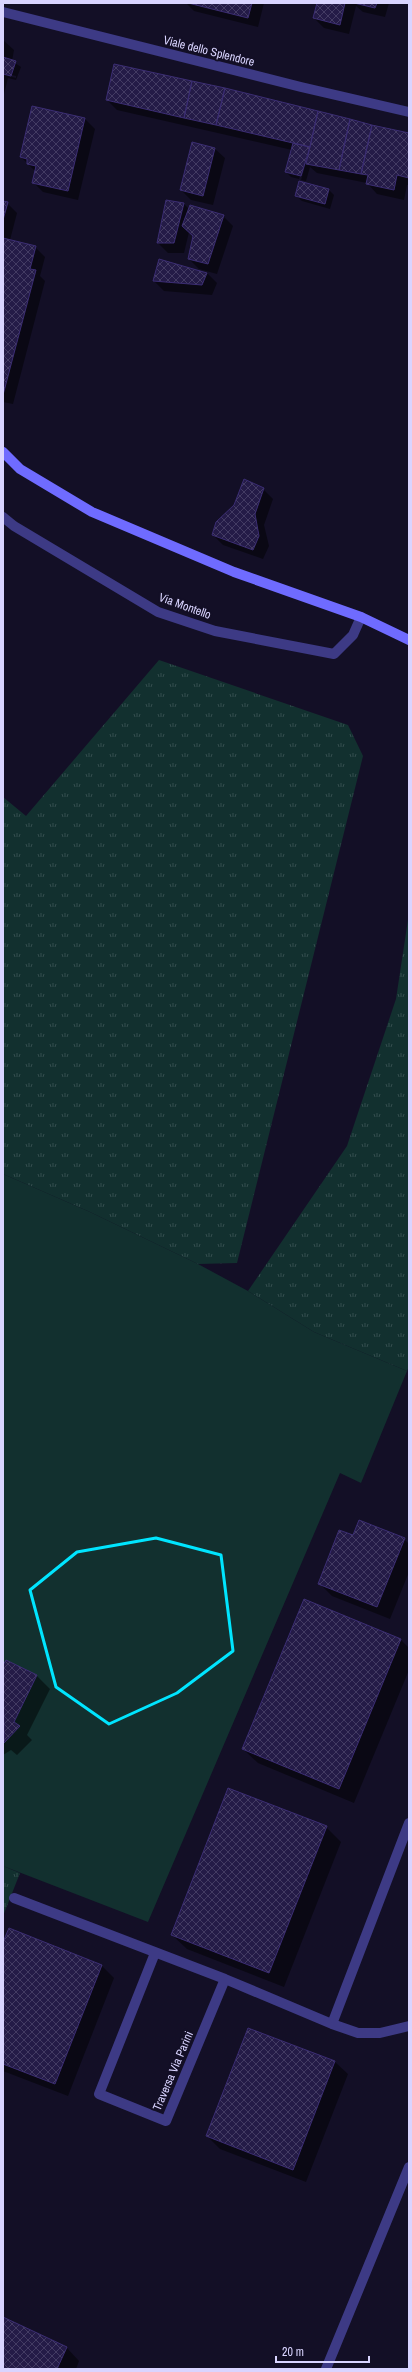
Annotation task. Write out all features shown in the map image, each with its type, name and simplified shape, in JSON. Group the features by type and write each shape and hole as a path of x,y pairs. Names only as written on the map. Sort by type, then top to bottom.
{"main road":[{"path":"3,452 20,469 92,512 234,572 361,617 409,640"}],"street":[{"name":"Viale dello Splendore","path":"3,12 301,88 409,112"},
{"name":"Via Montello","path":"3,517 14,526 158,612 215,631 334,654 353,635 361,617"},
{"path":"332,2024 409,1823"},
{"path":"14,1898 225,1979 332,2024 358,2033 380,2033 409,2026"},
{"name":"Traversa Via Parini","path":"155,1952 98,2094 166,2121 225,1979"},
{"path":"326,2369 409,2167"}],"highlighted area":[{"path":"156,1538 221,1555 233,1651 177,1693 109,1724 56,1687 30,1590 77,1552"}],"green space":[{"path":"159,660 348,725 363,756 237,1263 198,1264 90,1212 3,1174 3,797 26,816"},
{"path":"409,913 409,1366 407,1371 314,1332 248,1291 347,1146 396,999"},
{"path":"3,1174 90,1212 198,1264 248,1291 314,1332 407,1371 361,1483 340,1473 148,1922 3,1866"},
{"path":"3,1866 20,1873 3,1916"}],"building":[{"path":"188,3 252,3 248,18"},
{"path":"317,3 345,3 340,25 313,18"},
{"path":"354,3 377,3 375,8"},
{"path":"3,57 16,61 11,76 3,74"},
{"path":"114,64 192,81 184,118 106,100"},
{"path":"192,81 225,88 216,125 184,118"},
{"path":"225,88 318,111 310,147 216,125"},
{"path":"32,106 85,118 68,191 32,183 36,166 27,164 27,159 20,157"},
{"path":"318,111 350,119 339,170 306,164"},
{"path":"350,119 372,125 361,174 339,170"},
{"path":"372,125 409,133 409,178 397,175 394,190 366,184 368,175 361,174"},
{"path":"192,142 215,148 203,196 180,190"},
{"path":"293,143 310,147 301,176 285,172"},
{"path":"299,181 329,189 325,204 295,196"},
{"path":"166,200 184,203 174,243 157,243"},
{"path":"3,201 8,202 3,220"},
{"path":"190,205 224,215 208,264 188,259 193,236 182,226"},
{"path":"3,238 36,246 30,269 36,270 3,395"},
{"path":"159,259 207,273 202,285 153,281"},
{"path":"244,479 264,488 255,514 259,536 253,550 212,535 216,522 234,505"},
{"path":"359,1520 405,1538 377,1607 318,1584 339,1530 353,1535"},
{"path":"304,1599 401,1639 339,1789 242,1749"},
{"path":"6,1660 37,1675 14,1722 20,1726 4,1743 3,1665"},
{"path":"228,1788 327,1826 269,1973 171,1935"},
{"path":"9,1928 102,1965 55,2084 3,2064 3,1942"},
{"path":"248,2028 335,2061 293,2170 206,2136"},
{"path":"3,2317 67,2347 57,2369 3,2369"}]}
